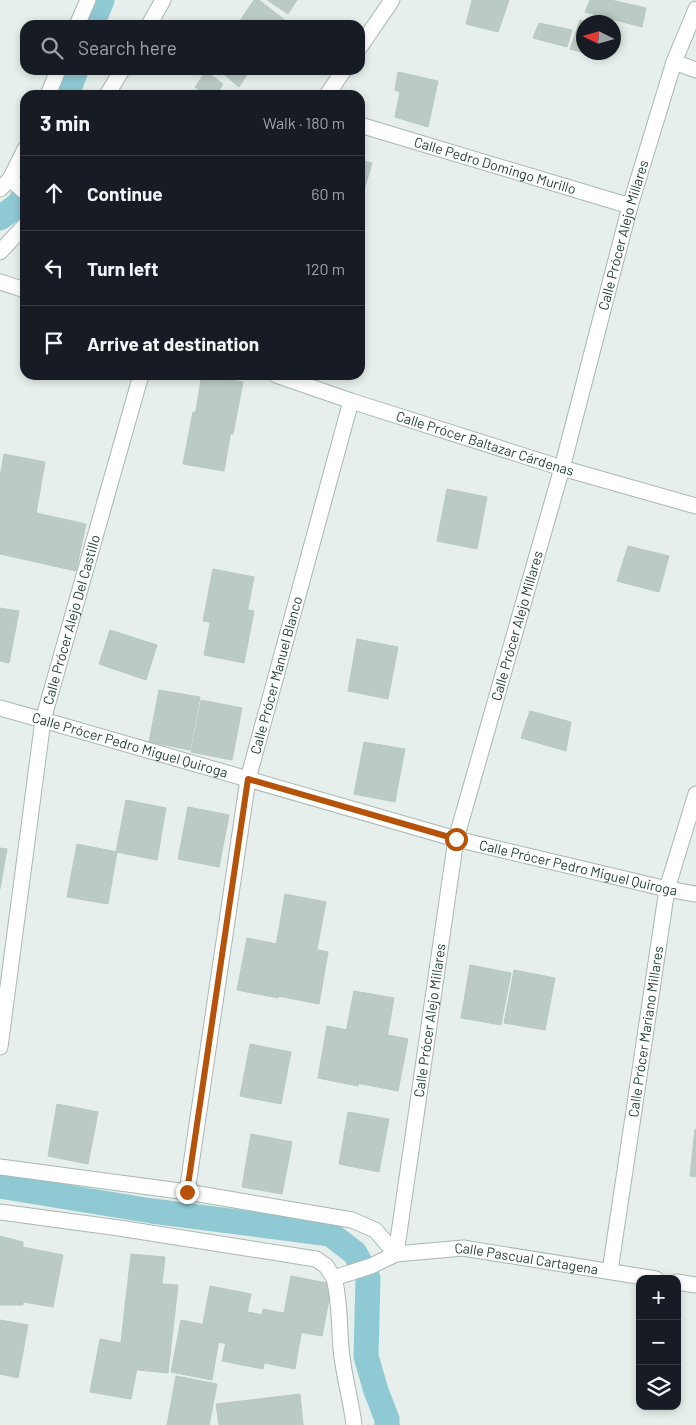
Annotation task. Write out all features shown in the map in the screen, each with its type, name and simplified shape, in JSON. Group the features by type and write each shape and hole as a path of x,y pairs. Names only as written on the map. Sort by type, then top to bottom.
{"street":[{"path":"79,20 88,0"},
{"path":"152,20 163,0"},
{"path":"365,40 392,0"},
{"name":"Calle Prócer Alejo Millares","path":"396,1254 456,839 562,468 630,206 674,62 696,9"},
{"path":"674,62 696,70"},
{"path":"50,90 56,75"},
{"path":"110,90 119,75"},
{"path":"330,90 341,75"},
{"name":"Calle Pedro Domingo Murillo","path":"365,126 630,206"},
{"path":"20,158 7,183 20,190"},
{"path":"0,252 20,230"},
{"path":"0,282 20,288"},
{"name":"Calle Prócer Alejo Del Castillo","path":"0,1047 43,720 141,380"},
{"name":"Calle Prócer Baltazar Cárdenas","path":"290,380 562,468 696,506"},
{"name":"Calle Prócer Manuel Blanco","path":"187,1192 248,779 351,401"},
{"name":"Calle Prócer Pedro Miguel Quiroga","path":"0,708 456,839 667,889 696,894"},
{"name":"Calle Prócer Mariano Millares","path":"610,1271 667,889 696,794"},
{"path":"0,1166 187,1192 352,1220 375,1230 396,1254 371,1266 336,1278"},
{"path":"0,1212 119,1228 316,1260 326,1266 336,1278 341,1348 354,1425"},
{"name":"Calle Pascual Cartagena","path":"396,1254 463,1248 636,1276"},
{"path":"681,1283 696,1286"}],"building":[{"path":"254,0 259,0 285,20 240,20"},
{"path":"267,0 297,0 288,14"},
{"path":"472,0 509,0 498,32 466,24"},
{"path":"590,0 611,0 646,8 642,27 621,21 621,15 596,15 585,12"},
{"path":"539,23 572,30 567,47 533,38"},
{"path":"576,32 576,51 570,49"},
{"path":"398,72 438,81 428,127 395,117 400,92 395,90"},
{"path":"203,75 211,75 223,84 219,90 199,90 195,87"},
{"path":"225,75 247,75 239,87"},
{"path":"365,161 372,163 365,187"},
{"path":"201,380 243,382 233,434 193,427"},
{"path":"193,412 233,419 224,471 183,464"},
{"path":"4,454 45,462 36,514 0,507 0,477"},
{"path":"447,489 487,497 477,549 437,541"},
{"path":"0,505 86,524 76,571 0,554"},
{"path":"628,546 669,556 659,592 617,581"},
{"path":"213,569 254,577 244,629 203,621"},
{"path":"214,603 254,611 244,663 204,655"},
{"path":"0,608 19,611 9,663 0,661"},
{"path":"110,630 157,645 146,680 99,664"},
{"path":"357,639 398,647 388,699 348,691"},
{"path":"159,690 200,697 190,750 149,742"},
{"path":"201,700 242,708 232,760 191,752"},
{"path":"530,711 571,722 566,751 521,738"},
{"path":"364,742 405,749 395,802 354,794"},
{"path":"126,800 166,808 157,860 116,852"},
{"path":"188,807 229,815 219,867 178,859"},
{"path":"77,844 117,852 108,904 67,897"},
{"path":"0,848 7,849 0,889"},
{"path":"285,894 326,902 316,954 276,946"},
{"path":"247,938 287,946 278,998 237,990"},
{"path":"288,944 328,952 319,1004 278,996"},
{"path":"470,965 511,973 501,1025 461,1018"},
{"path":"514,970 555,978 545,1030 504,1023"},
{"path":"354,991 394,998 385,1050 344,1042"},
{"path":"327,1026 368,1034 358,1086 318,1078"},
{"path":"367,1031 408,1039 398,1091 357,1083"},
{"path":"250,1044 291,1052 281,1104 240,1096"},
{"path":"57,1104 98,1112 88,1164 48,1156"},
{"path":"348,1112 389,1119 379,1172 339,1164"},
{"path":"696,1129 696,1177 690,1176"},
{"path":"251,1134 292,1142 282,1194 242,1187"},
{"path":"0,1236 23,1242 23,1305 0,1305"},
{"path":"22,1247 63,1255 53,1307 12,1300"},
{"path":"131,1254 165,1257 162,1284 178,1285 168,1373 118,1368"},
{"path":"291,1276 332,1284 322,1336 281,1329"},
{"path":"210,1286 251,1294 240,1346 200,1339"},
{"path":"233,1309 273,1317 263,1369 222,1361"},
{"path":"263,1309 304,1317 295,1369 254,1361"},
{"path":"0,1320 28,1325 18,1378 0,1374"},
{"path":"181,1320 221,1328 212,1380 171,1372"},
{"path":"100,1339 141,1347 131,1399 90,1392"},
{"path":"176,1376 217,1384 209,1425 167,1425"},
{"path":"300,1394 303,1425 219,1425 216,1404"}],"waterway":[{"path":"94,20 102,0"},
{"path":"69,90 74,75"},
{"path":"0,218 20,202"},
{"path":"0,1186 152,1211 330,1234 355,1253 368,1278 366,1356 376,1391 387,1419 387,1425"}],"route":[{"path":"187,1192 248,779 456,839"}]}
